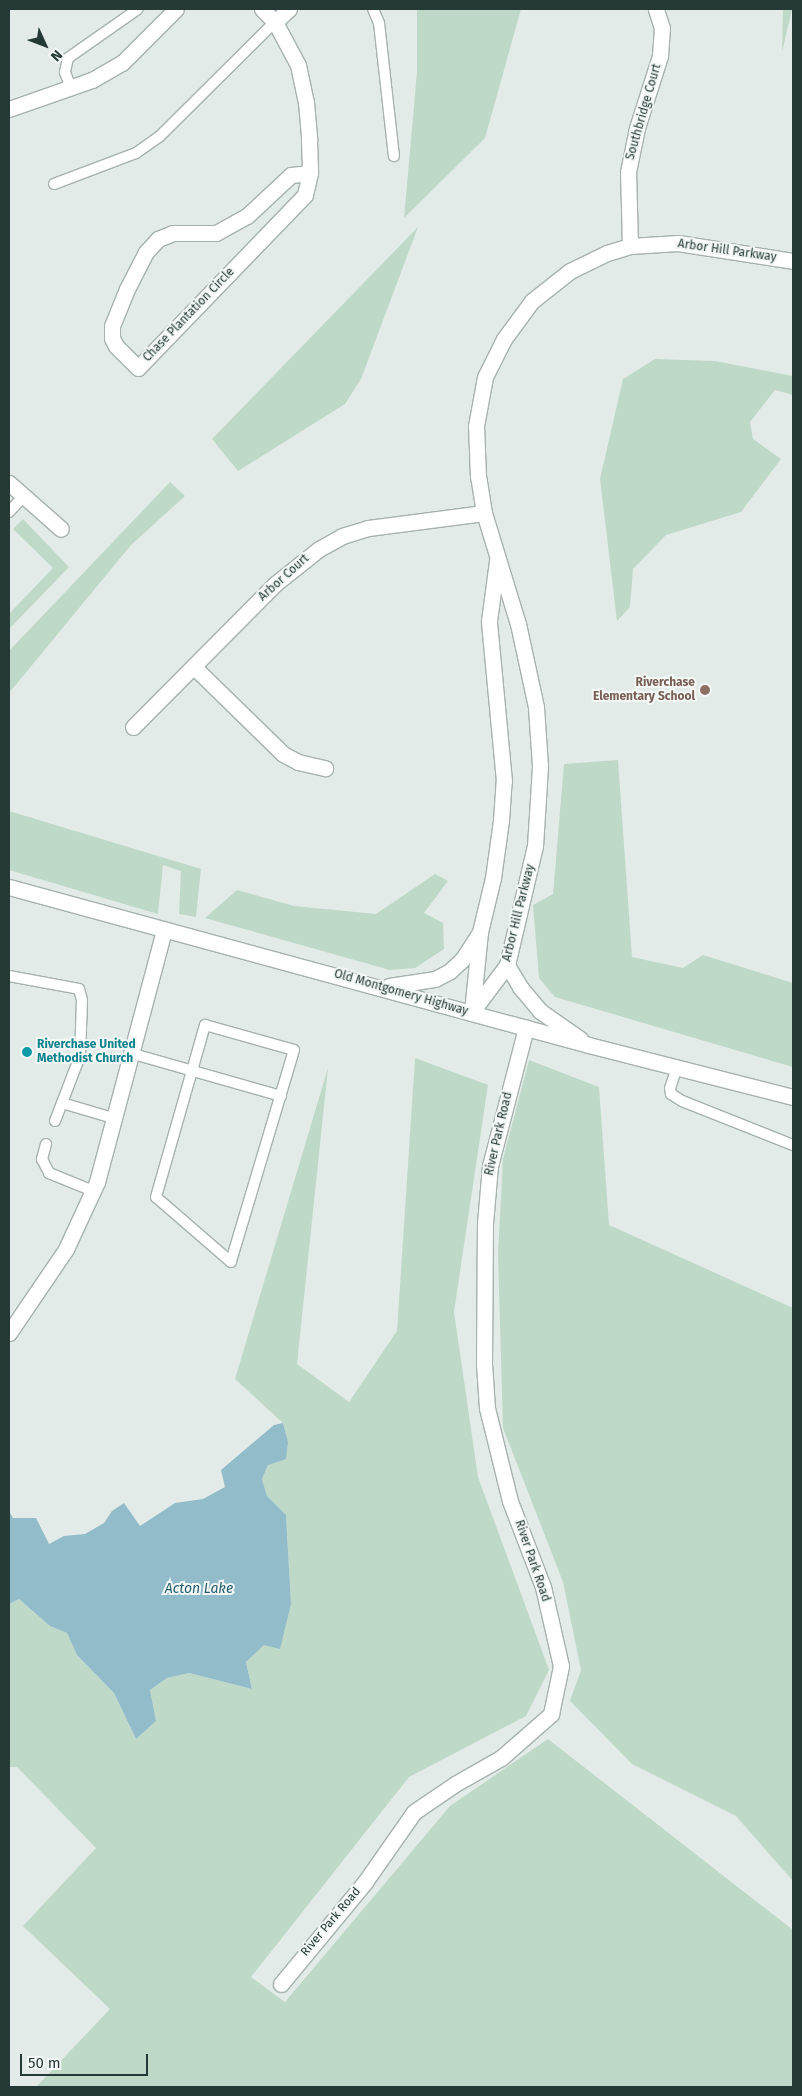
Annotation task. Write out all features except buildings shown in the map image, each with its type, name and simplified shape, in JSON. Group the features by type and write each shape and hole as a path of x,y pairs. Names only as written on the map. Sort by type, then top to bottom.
{"street":[{"path":"9,109 71,88 122,63 176,9"},
{"name":"Chase Plantation Circle","path":"262,9 275,22 298,66 306,102 310,173 305,195 138,368 116,346 112,338 112,326 126,289 146,252 158,239 173,233 216,234 247,216 291,175 310,173"},
{"path":"275,22 289,9"},
{"name":"Southbridge Court","path":"630,246 628,172 638,128 660,56 662,28 656,9"},
{"name":"Arbor Hill Parkway","path":"472,1013 507,965 535,846 540,766 536,707 526,658 510,592 497,560 484,513 475,450 476,426 485,377 494,357 516,320 550,285 590,260 630,246 678,243 793,260"},
{"path":"9,483 61,529"},
{"name":"Arbor Court","path":"133,727 195,668 296,564 334,540 390,523 484,513"},
{"name":"Arbor Hill Parkway","path":"472,1013 480,932 493,878 504,781 488,621 497,560"},
{"path":"195,668 283,754 298,762 325,768"},
{"name":"Old Montgomery Highway","path":"9,887 589,1045 793,1097"},
{"path":"9,1333 61,1256 93,1191 164,930"},
{"path":"378,987 415,984 435,979 450,971 462,960 480,932"},
{"path":"507,965 520,988 540,1011 589,1045"},
{"name":"River Park Road","path":"280,1984 365,1882 414,1812 455,1784 501,1758 551,1714 561,1666 543,1587 510,1501 487,1408 484,1364 485,1222 490,1166 526,1028"}],"lane":[{"path":"71,88 65,72 68,58 138,9"},
{"path":"373,9 379,23 394,156"},
{"path":"54,184 136,153 159,137 275,22"},
{"path":"9,512 24,496"},
{"path":"9,976 80,990 82,1000 80,1056 55,1121"},
{"path":"205,1025 294,1050 281,1096 231,1262 156,1197 205,1025"},
{"path":"130,1052 281,1096"},
{"path":"677,1067 670,1088 676,1098 793,1145"},
{"path":"62,1103 113,1118"},
{"path":"46,1144 42,1159 49,1173 93,1191"}],"green space":[{"path":"417,9 521,9 485,138 404,218 417,72"},
{"path":"783,9 792,9 782,52"},
{"path":"418,227 361,379 345,404 238,471 212,439"},
{"path":"655,359 715,361 793,376 793,395 775,390 750,422 753,439 781,459 741,512 666,535 633,569 630,607 617,621 600,479 623,379"},
{"path":"170,482 185,496 131,545 9,693 9,651"},
{"path":"23,519 69,567 9,629 9,614 53,568 13,529"},
{"path":"618,760 632,957 683,968 703,955 793,983 793,1067 555,997 539,978 533,905 553,894 564,764"},
{"path":"9,811 201,869 196,917 179,914 181,871 163,865 158,914 9,870"},
{"path":"435,874 448,881 424,913 443,923 444,949 415,968 390,970 205,918 237,890 294,906 376,914"},
{"path":"415,1058 488,1085 454,1312 478,1477 549,1670 526,1716 409,1777 251,1977 285,2002 450,1806 548,1739 793,1930 793,2087 36,2087 110,2009 23,1926 96,1848 17,1767 9,1767 9,1604 19,1599 50,1626 67,1633 77,1655 114,1693 136,1739 156,1721 150,1690 167,1678 189,1673 252,1689 246,1662 264,1645 291,1604 286,1515 267,1496 262,1479 268,1465 288,1442 283,1423 235,1379 328,1068 297,1364 349,1402 397,1331"},
{"path":"529,1060 599,1087 609,1225 793,1308 793,1881 736,1816 632,1764 570,1701 581,1670 563,1582 503,1428 498,1254 503,1159"}],"water":[{"name":"Acton Lake","path":"283,1423 288,1442 286,1459 268,1465 262,1479 267,1496 286,1515 291,1604 280,1649 264,1645 246,1662 252,1689 189,1673 167,1678 150,1690 156,1721 136,1739 114,1693 77,1655 67,1633 50,1626 19,1599 9,1604 9,1511 13,1518 36,1518 49,1544 64,1536 85,1534 104,1523 112,1511 124,1503 140,1526 175,1503 203,1499 225,1487 221,1470 274,1425"}],"place":[{"name":"Riverchase Elementary School","path":"705,690"},
{"name":"Riverchase United Methodist Church","path":"27,1052"}]}
